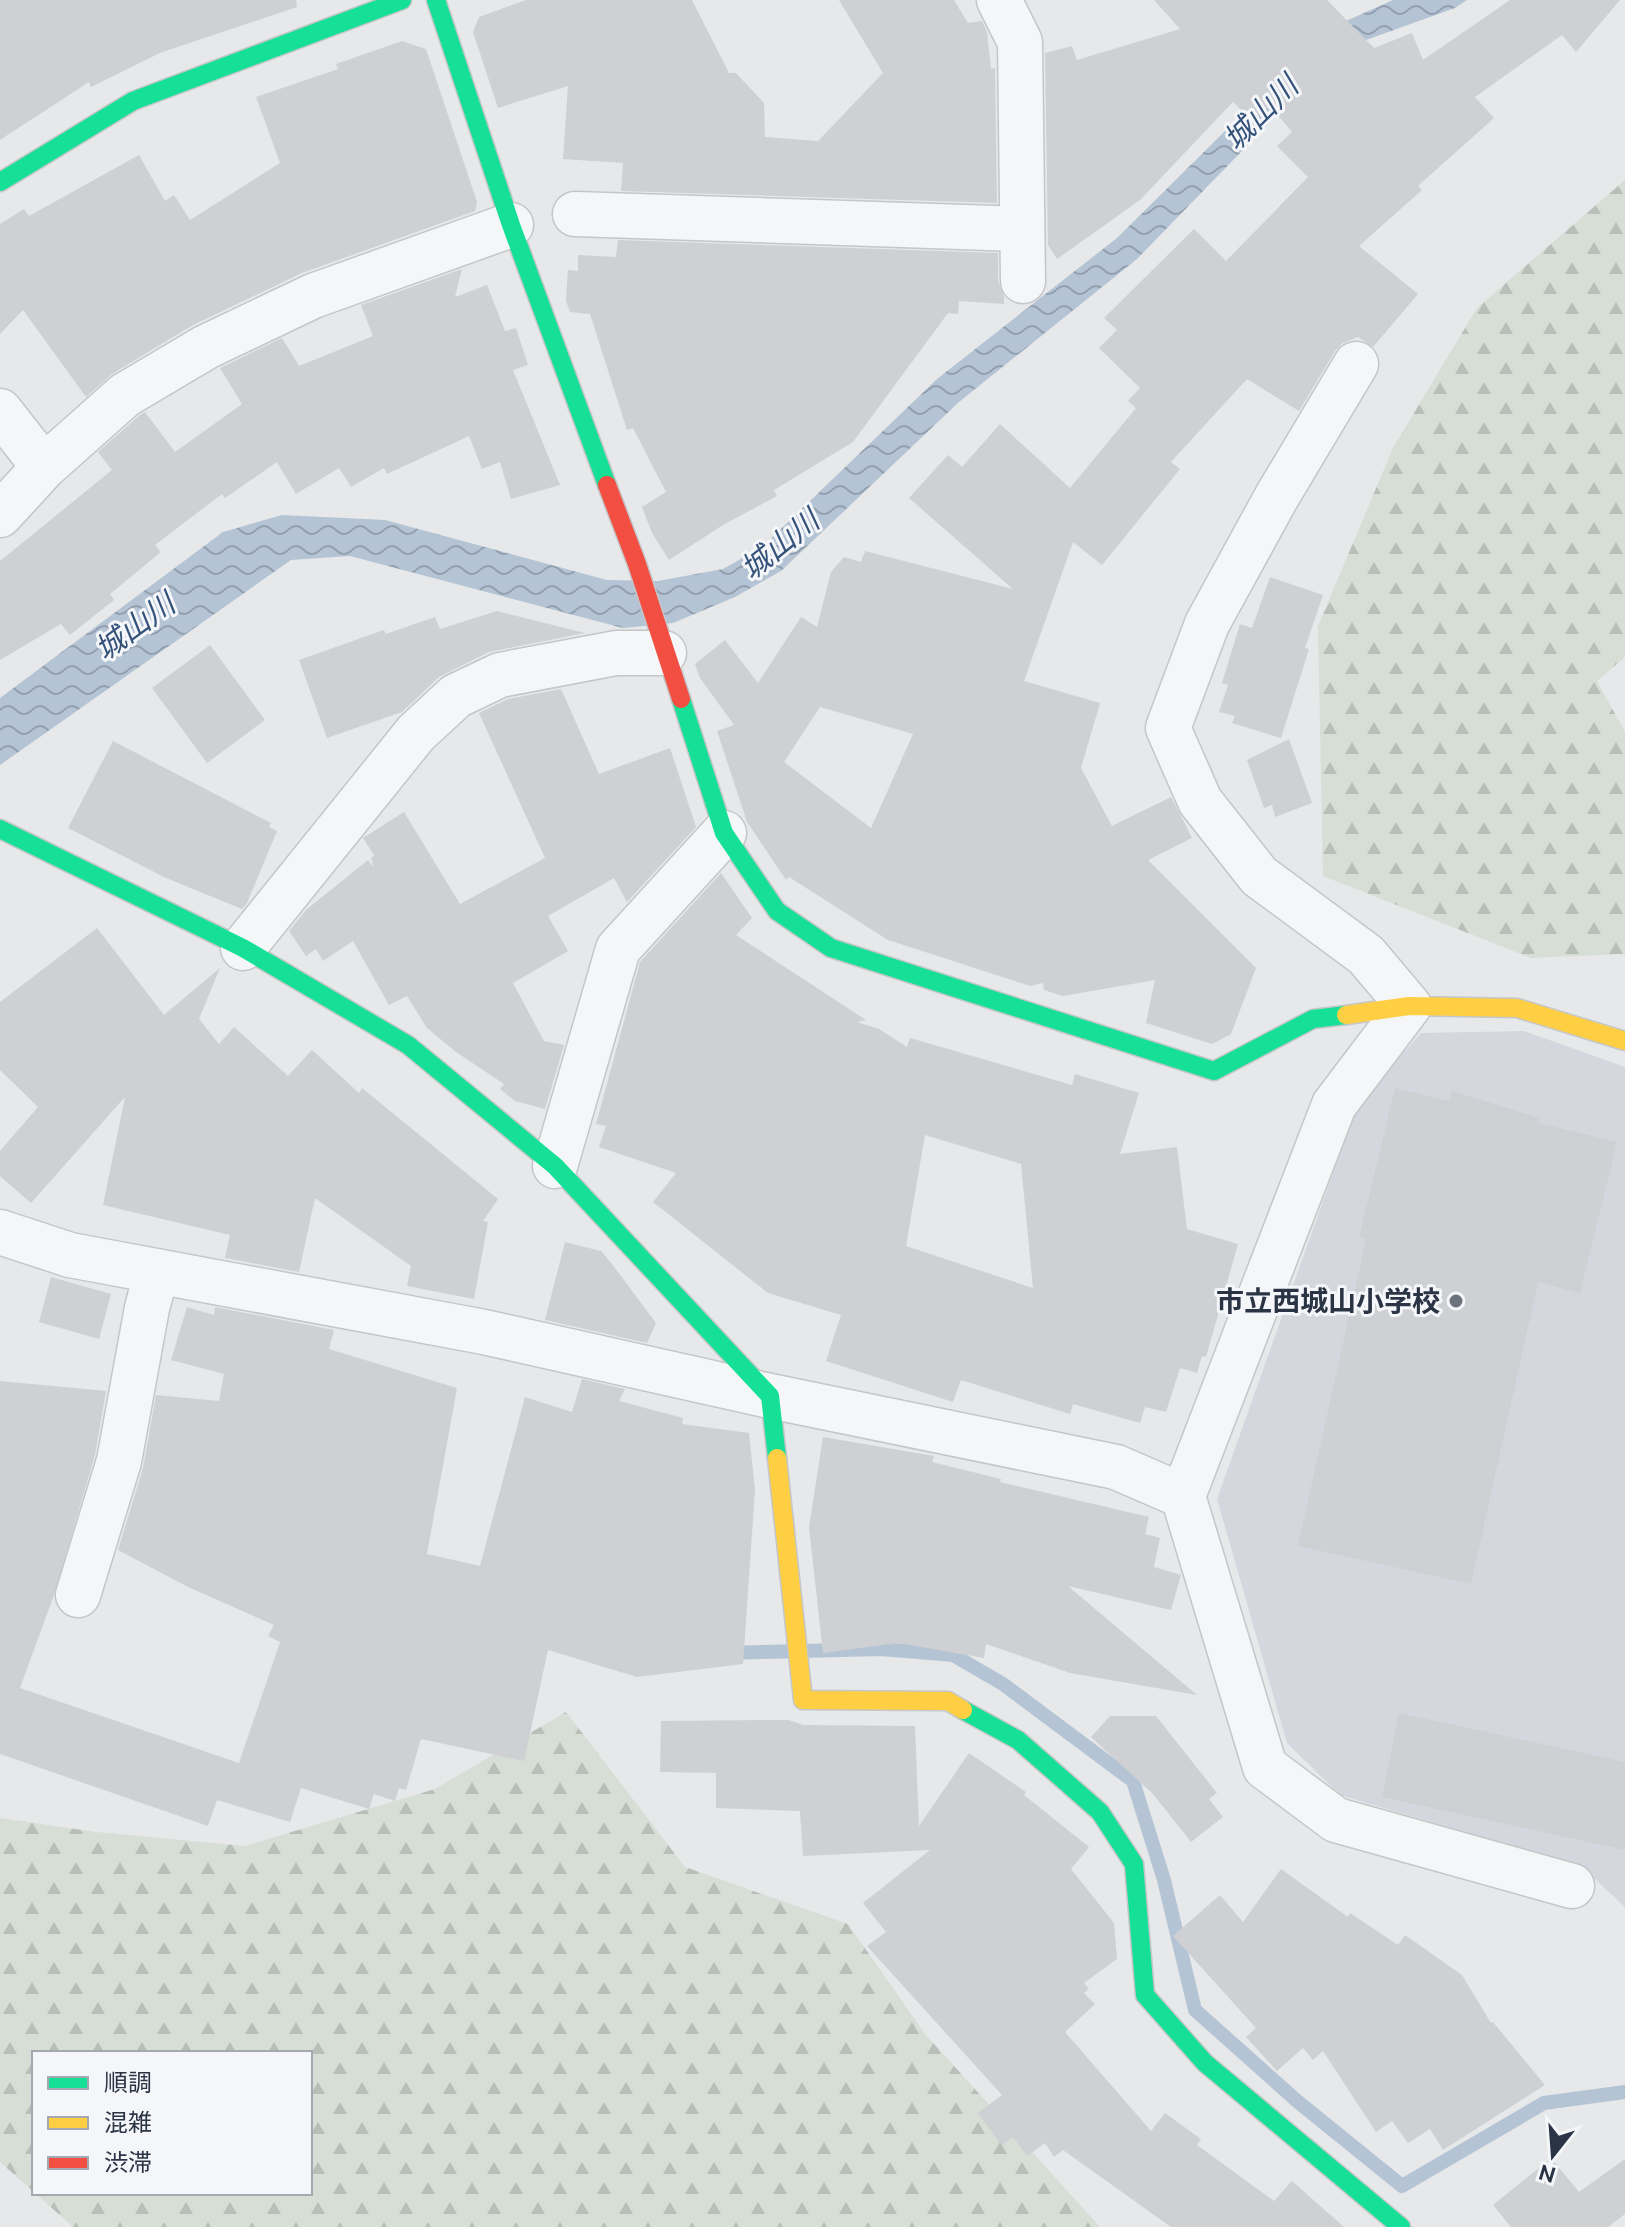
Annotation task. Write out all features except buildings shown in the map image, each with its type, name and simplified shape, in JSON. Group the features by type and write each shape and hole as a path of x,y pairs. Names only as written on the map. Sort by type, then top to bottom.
{"street":[{"path":"0,182 133,101 402,0"},
{"path":"436,0 511,225 637,564 724,833 777,911 831,948 1214,1071 1313,1019 1409,1006 1517,1008 1625,1041"},
{"path":"999,0 1020,42 1023,281"},
{"path":"575,214 1022,229"},
{"path":"0,515 44,467 125,395 206,347 313,296 511,225"},
{"path":"1356,364 1276,498 1207,624 1168,728 1200,801 1259,876 1366,955 1409,1006"},
{"path":"0,411 44,467"},
{"path":"243,948 416,733 456,696 500,675 662,645"},
{"path":"0,829 243,948 408,1045 555,1166 770,1396 803,1700 948,1701 1018,1740 1100,1812 1134,1864 1145,1995 1205,2063 1401,2227"},
{"path":"555,1166 618,949 724,833"},
{"path":"1409,1006 1334,1105 1183,1496 1265,1767 1336,1820 1572,1886"},
{"path":"0,1232 70,1255 484,1332 770,1396 1116,1467 1183,1496"},
{"path":"78,1595 119,1461 147,1308 157,1271"}],"shaded area":[{"name":"市立西城山小学校","path":"1524,1031 1625,1067 1625,1907 1582,1867 1340,1795 1287,1743 1217,1499 1358,1103 1421,1033"}],"green space":[{"path":"1625,180 1625,657 1597,681 1625,732 1625,954 1531,958 1323,876 1318,626 1393,448 1477,308"},
{"path":"566,1712 685,1867 848,1924 925,2034 1100,2227 73,2227 37,2195 312,2195 312,2051 32,2051 32,2190 0,2162 0,1818 96,1832 245,1846 435,1789"}],"water":[{"name":"城山川","path":"1393,0 1467,0 1455,8 1341,49 1137,259 959,402 781,571 735,597 673,623 623,628 350,556 291,560 0,765 0,698 223,532 282,515 385,520 607,580 658,581 723,569 762,547 937,379 1117,238 1328,29"}],"waterway":[{"path":"725,1653 881,1649 953,1655 1003,1684 1133,1781 1164,1880 1195,2010 1297,2101 1402,2186 1544,2103 1625,2092"}],"traffic: fast":[{"path":"0,182 133,101 402,0"},
{"path":"436,0 511,225 607,485"},
{"path":"681,699 724,833 777,911 831,948 1214,1071 1313,1019 1346,1015"},
{"path":"0,829 243,948 408,1045 555,1166 770,1396 777,1458"},
{"path":"963,1710 1018,1740 1100,1812 1134,1864 1145,1995 1205,2063 1401,2227"}],"traffic: slow":[{"path":"1346,1015 1409,1006 1517,1008 1625,1041"},
{"path":"777,1458 803,1700 948,1701 963,1710"}],"traffic: jam":[{"path":"607,485 637,564 681,699"}],"place":[{"name":"市立西城山小学校","path":"1456,1301"}]}
